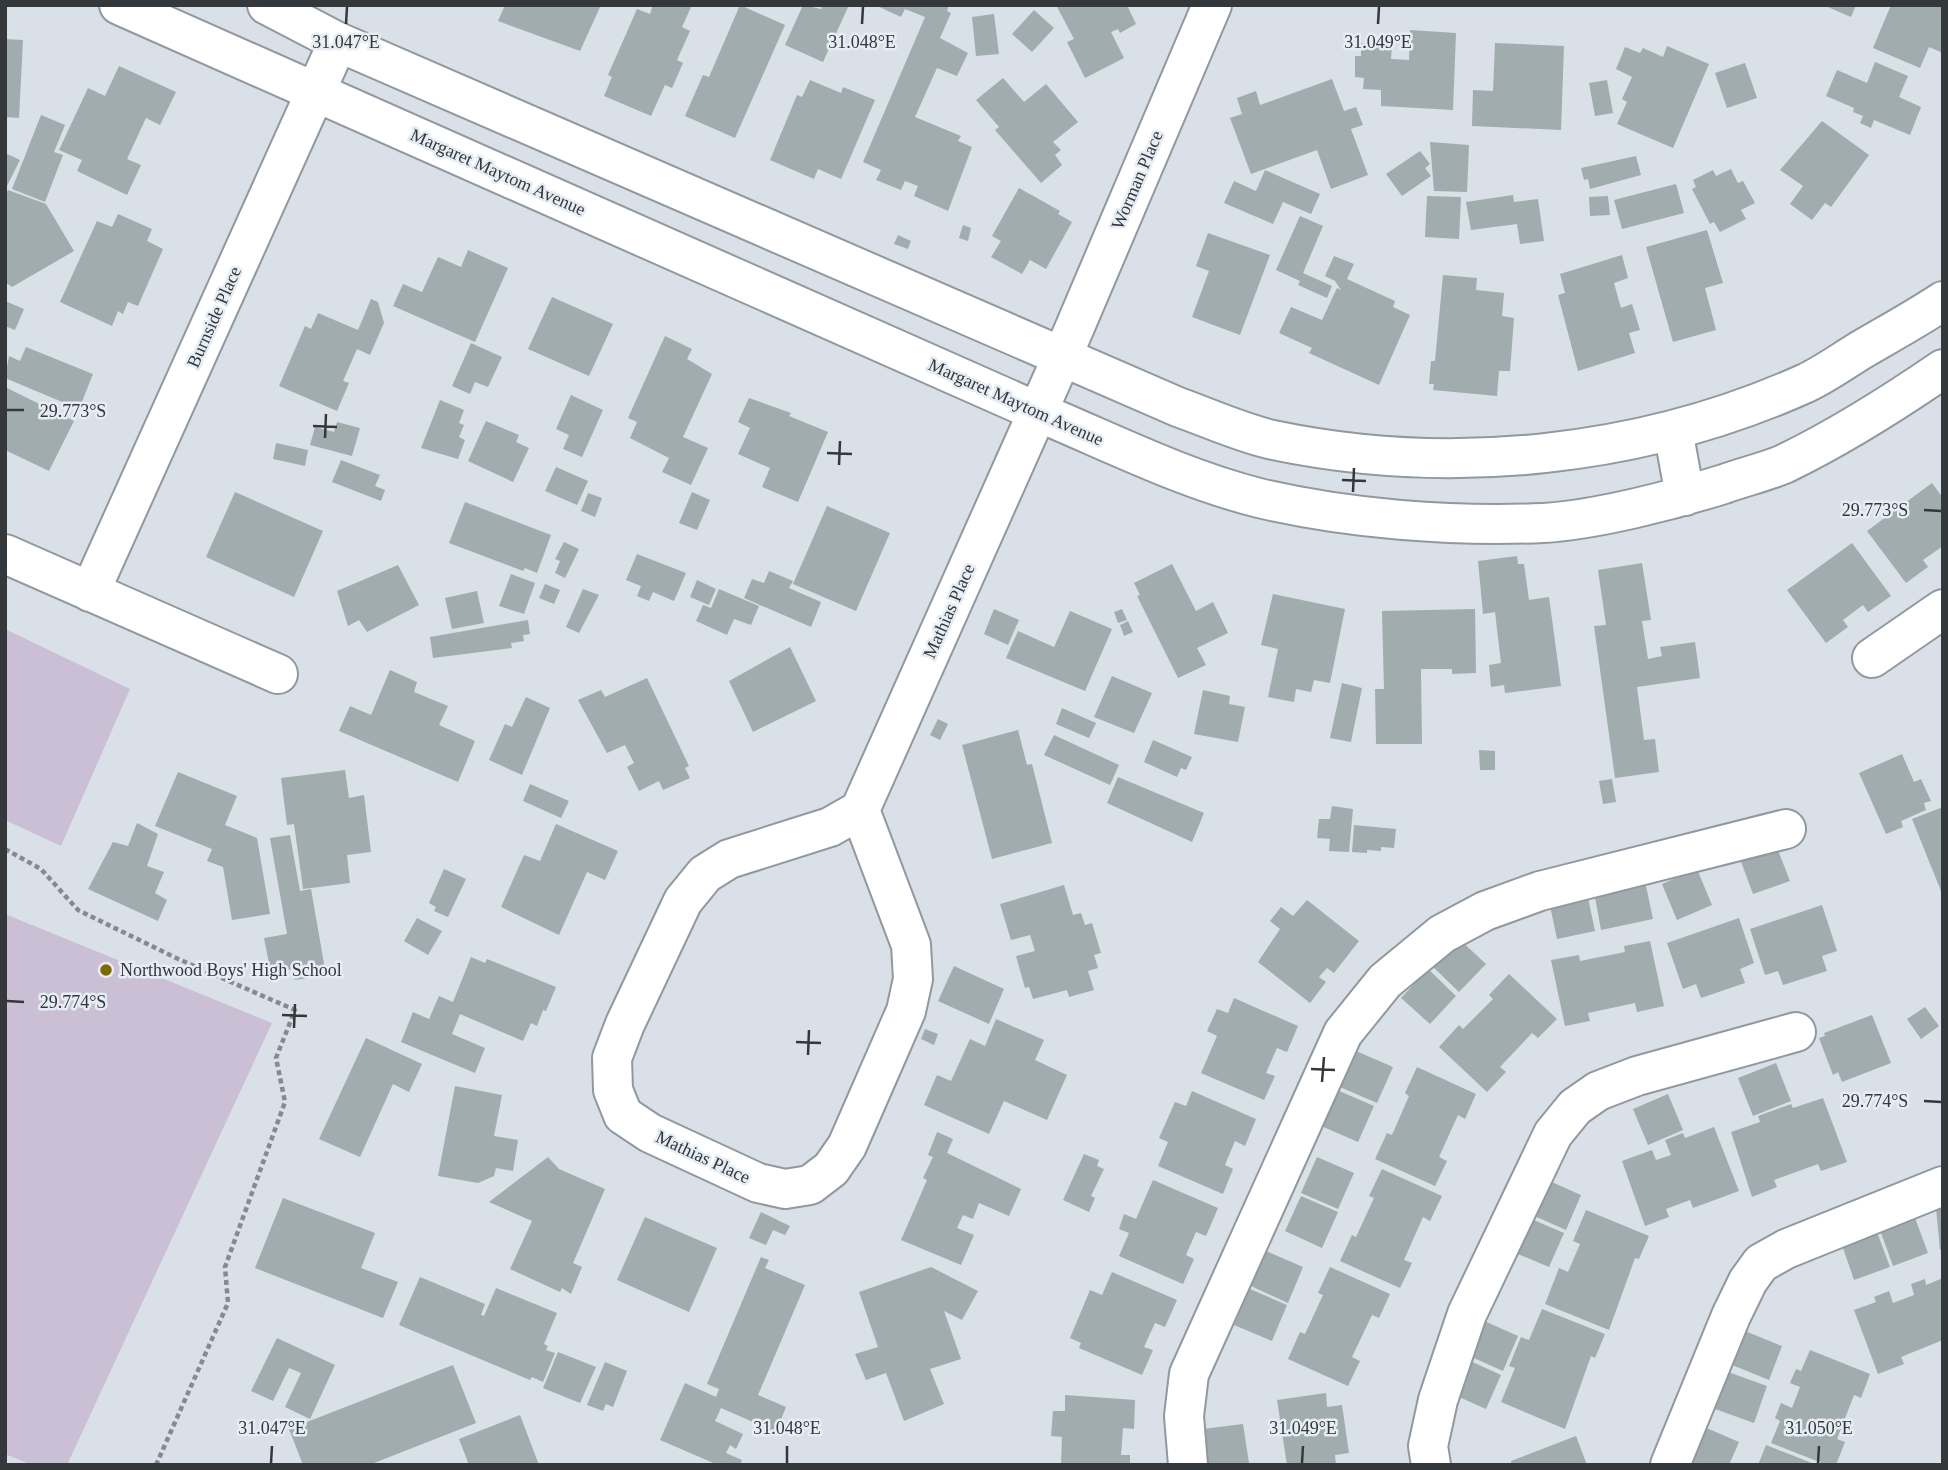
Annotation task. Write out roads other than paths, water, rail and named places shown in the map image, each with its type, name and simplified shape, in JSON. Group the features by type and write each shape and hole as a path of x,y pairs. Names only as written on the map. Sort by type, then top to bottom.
{"street":[{"name":"Margaret Maytom Avenue","path":"119,5 1038,412 1172,469 1259,498 1360,514 1461,522 1545,523 1685,496 1782,465 1879,412 1943,369"},
{"path":"267,5 338,42 1178,407 1271,439 1384,457 1515,454 1598,446 1673,430 1738,410 1809,382 1943,301"},
{"name":"Worman Place","path":"1038,412 1212,5"},
{"name":"Burnside Place","path":"90,592 338,42"},
{"name":"Mathias Place","path":"860,810 911,945 913,979 906,1011 847,1146 831,1169 810,1185 785,1189 758,1182 650,1132 623,1115 613,1090 612,1058 625,1024 683,901 705,874 729,859 830,827 860,810 1038,412"},
{"path":"1673,430 1685,496"},
{"path":"5,554 278,674"},
{"path":"1872,658 1943,609"},
{"path":"1188,1465 1184,1416 1189,1374 1343,1033 1385,981 1442,934 1485,911 1529,895 1786,828"},
{"path":"1432,1465 1429,1446 1438,1400 1467,1314 1553,1134 1575,1107 1598,1091 1637,1076 1796,1032"},
{"path":"1670,1465 1731,1316 1748,1281 1761,1264 1786,1249 1943,1186"}],"place":[{"name":"Northwood Boys' High School","path":"106,970"}]}
